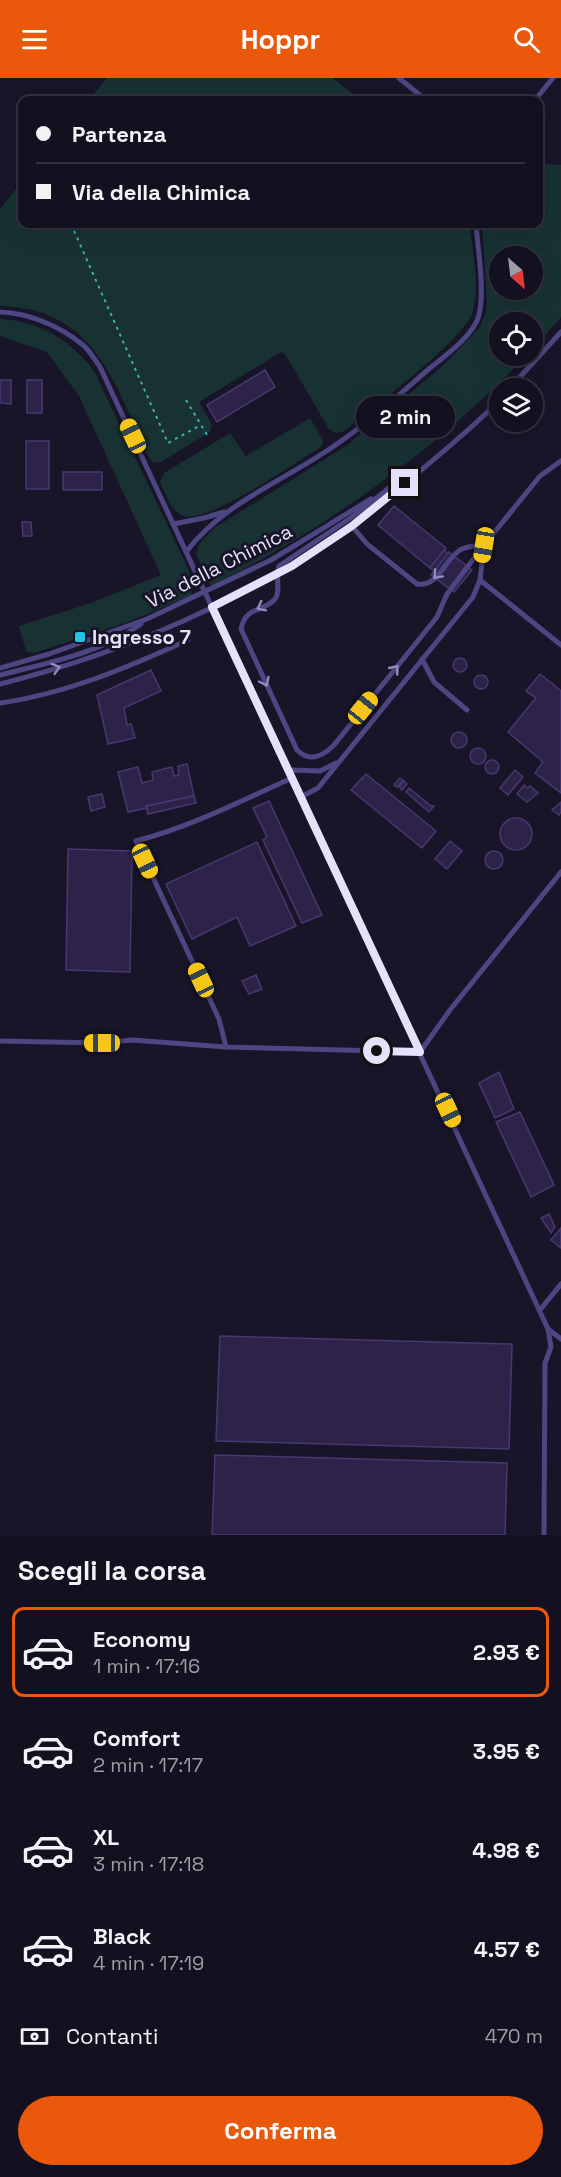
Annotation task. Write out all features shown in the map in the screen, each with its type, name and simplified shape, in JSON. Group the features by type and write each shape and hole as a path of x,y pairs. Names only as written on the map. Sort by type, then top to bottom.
{"lane":[{"path":"399,78 421,96"},
{"path":"538,96 553,78"},
{"path":"186,552 205,530 228,510 333,447 444,357 468,333 479,315 480,282 476,228"},
{"path":"0,312 41,320 67,333 85,346 100,367 540,1310 548,1329 551,1347 545,1363 544,1535"},
{"path":"519,378 561,332"},
{"name":"Via della Chimica","path":"0,684 55,669 165,629 276,573 352,526 436,458 489,410"},
{"name":"Via della Chimica","path":"0,668 49,654 147,620 289,550 436,458"},
{"path":"388,489 352,518 282,563 276,573 278,592 275,599 249,612 244,617 241,629 297,750 307,757 313,758 325,753 334,745 436,617 447,594 484,545 540,476 561,462"},
{"path":"173,524 204,518 228,510"},
{"path":"352,526 368,544 417,584 423,585 433,582 461,549 484,545"},
{"path":"301,797 318,788 473,597 480,580 484,545"},
{"path":"480,580 561,645"},
{"path":"0,675 78,653 123,637 147,620"},
{"path":"0,703 31,697 104,675 188,640"},
{"path":"422,658 434,682 467,710"},
{"path":"289,770 320,771 340,760"},
{"path":"226,1047 219,1019 136,841 165,834 292,778"},
{"path":"420,1052 450,1010 561,872"},
{"path":"0,1041 102,1043 132,1040 226,1047 420,1052"},
{"path":"540,1310 561,1284"},
{"path":"548,1329 561,1339"}],"path":[{"path":"73,228 167,442 170,444 201,425"},
{"path":"186,400 209,438"}],"green space":[{"path":"107,78 333,78 355,96 92,96"},
{"path":"543,162 561,165 561,317 543,338 543,312 489,312 489,366 516,366 504,378 489,378 489,393 417,455 338,512 297,539 211,586 196,554 200,543 214,528 346,446 445,364 480,327 487,303 482,228 543,228"},
{"path":"18,187 18,228 470,228 476,279 473,311 466,324 435,356 343,432 335,433 329,429 285,354 281,352 199,402 212,425 210,432 161,462 153,462 143,447 109,373 84,339 67,325 49,315 0,306 0,209"},
{"path":"0,319 28,324 53,334 75,350 94,371 193,580 187,583 192,595 128,622 34,653 26,651 19,626 88,604 161,575 79,396 47,352 0,336"},
{"path":"310,418 323,440 321,447 250,491 211,511 195,516 179,514 169,502 160,482 164,473 230,433 246,456"}],"building":[{"path":"265,370 275,387 217,422 207,405"},
{"path":"0,380 11,380 11,404 0,403"},
{"path":"27,380 42,380 42,413 27,413"},
{"path":"26,441 49,441 49,489 26,489"},
{"path":"63,472 102,472 102,490 63,490"},
{"path":"394,506 446,548 430,568 378,525"},
{"path":"22,522 31,522 32,536 23,536"},
{"path":"444,550 448,554 434,571 430,568"},
{"path":"449,552 472,570 454,592 431,575"},
{"path":"460,658 465,660 467,665 465,670 460,672 455,670 453,665 455,660"},
{"path":"151,670 161,691 124,708 127,725 131,724 135,738 108,744 97,695"},
{"path":"540,674 561,691 561,793 535,773 543,762 508,732 536,698 526,691"},
{"path":"481,675 486,677 488,682 486,687 481,689 476,687 474,682 476,677"},
{"path":"456,732 462,732 467,740 465,746 456,748 451,743 451,737"},
{"path":"475,748 481,748 486,756 484,762 475,764 470,759 470,753"},
{"path":"492,760 497,762 499,767 497,772 492,774 487,772 485,767 487,762"},
{"path":"187,764 194,796 128,812 118,772 138,767 142,783 153,780 152,772 172,767 174,776 179,775 178,766"},
{"path":"515,770 523,777 508,795 500,788"},
{"path":"366,774 436,831 422,848 351,790"},
{"path":"400,778 403,780 397,787 394,785"},
{"path":"404,781 407,784 402,790 399,787"},
{"path":"524,785 528,788 530,786 538,793 527,802 517,794"},
{"path":"409,788 434,806 429,812 406,792"},
{"path":"102,794 105,807 91,811 88,797"},
{"path":"194,796 196,803 148,814 146,806"},
{"path":"269,801 322,915 302,923 263,840 267,837 253,808"},
{"path":"561,802 561,812 559,815 552,810"},
{"path":"516,818 527,823 532,834 527,845 516,850 505,845 500,834 505,823"},
{"path":"450,841 462,851 447,869 435,859"},
{"path":"257,842 296,926 250,946 237,917 192,939 166,884"},
{"path":"68,849 132,851 130,972 66,970"},
{"path":"494,851 500,854 503,860 500,866 494,869 488,866 485,860 488,854"},
{"path":"256,975 262,989 249,994 242,981"},
{"path":"499,1072 514,1109 495,1118 479,1083"},
{"path":"520,1112 554,1185 531,1197 496,1122"},
{"path":"549,1214 555,1227 551,1233 541,1218"},
{"path":"561,1228 561,1248 551,1240"},
{"path":"220,1336 512,1344 509,1449 216,1441"},
{"path":"215,1455 507,1463 505,1535 212,1535"}],"place":[{"name":"Ingresso 7","path":"80,637"}],"route":[{"path":"377,1051 420,1052 212,607 292,566 352,526 405,483"}]}
